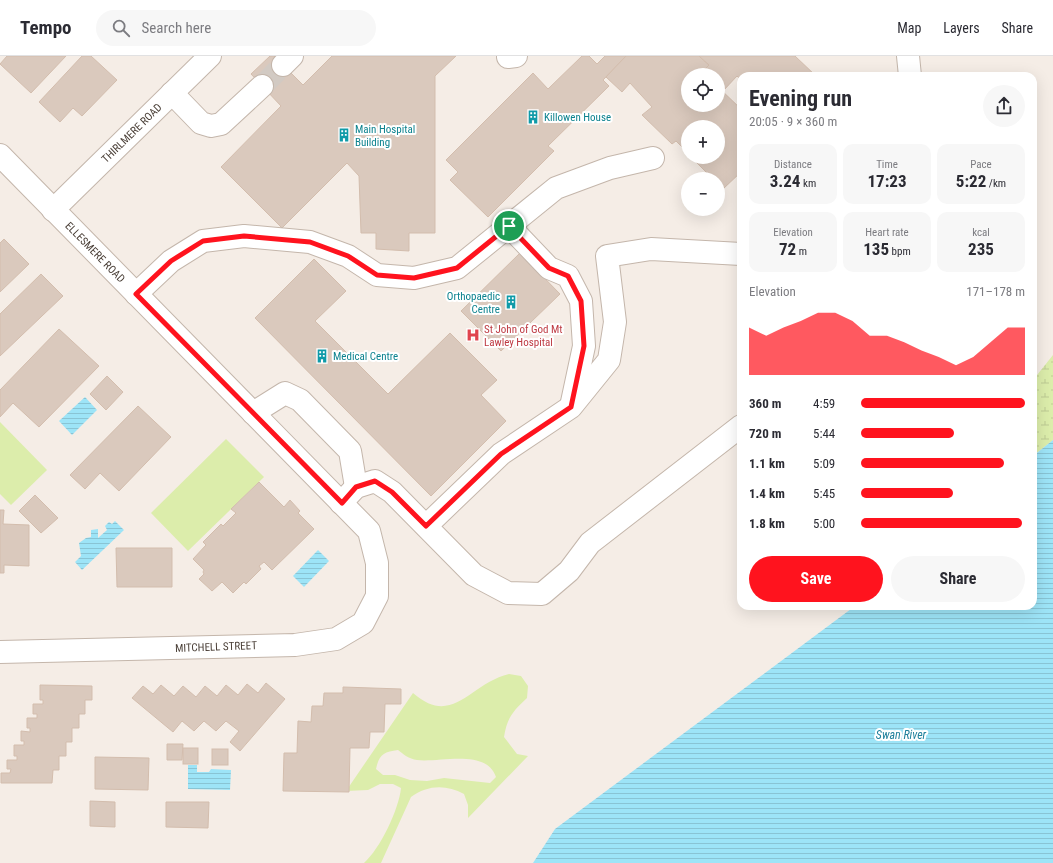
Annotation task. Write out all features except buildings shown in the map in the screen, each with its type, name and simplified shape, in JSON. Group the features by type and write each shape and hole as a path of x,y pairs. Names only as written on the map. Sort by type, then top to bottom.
{"street":[{"name":"THIRLMERE ROAD","path":"53,210 210,56"},
{"path":"908,56 910,72"},
{"path":"172,93 201,123 211,126 221,124 262,86"},
{"name":"ELLESMERE ROAD","path":"0,155 369,531 377,563"},
{"path":"136,294 171,261 203,241 244,236 310,242 348,256 377,275 414,278 457,268 556,188 610,168 653,158"},
{"path":"509,226 549,268 568,276 581,301 584,346 571,407"},
{"path":"426,526 501,454 571,407 608,360 615,322 607,256 651,249 737,254"},
{"path":"253,413 285,393 300,400 350,451 356,487"},
{"path":"342,503 356,487 375,481 392,492 474,574 508,593 542,594 570,571 590,542 737,429"},
{"name":"MITCHELL STREET","path":"0,652 295,644 336,639 363,623 377,596 377,563"}],"green space":[{"path":"1053,355 1053,440 1037,453 1037,375"},
{"path":"0,422 47,470 11,505 0,494"},
{"path":"226,439 264,477 188,551 151,513"},
{"path":"509,674 521,676 528,686 527,698 511,715 504,737 517,754 528,756 468,818 468,805 464,794 444,787 430,788 417,793 411,797 381,863 364,863 370,857 388,828 397,807 401,788 393,784 380,784 368,790 346,791 413,693 427,703 439,706 451,705 495,679","holes":["398,750 417,760 461,759 483,763 491,768 496,777 490,783 444,778 427,781 410,780 395,775 383,775 376,769 380,757 385,753"]}],"water":[{"path":"85,397 97,410 72,435 59,421"},
{"name":"Swan River","path":"1053,440 1053,863 533,863 555,829 850,610 1037,610 1037,453"},
{"path":"115,521 124,530 82,570 75,562 81,556 79,543 86,538 91,537 91,530 98,529 98,538 107,530 105,526 109,522 112,524"},
{"path":"318,550 329,561 304,587 293,576"},
{"path":"188,765 197,765 197,772 209,772 211,769 231,770 230,790 188,789"}],"tunnel":[{"path":"262,86 283,65"}],"place":[{"name":"Killowen House","path":"533,117"},
{"name":"Main Hospital Building","path":"344,135"},
{"name":"Orthopaedic Centre","path":"511,302"},
{"name":"St John of God Mt Lawley Hospital","path":"473,335"},
{"name":"Medical Centre","path":"322,356"}],"route":[{"path":"509,226 549,268 568,276 581,301 584,346 571,407 501,454 426,526 392,492 375,481 356,487 342,503 136,294 171,261 203,241 244,236 310,242 348,256 377,275 414,278 457,268 509,226"}]}
